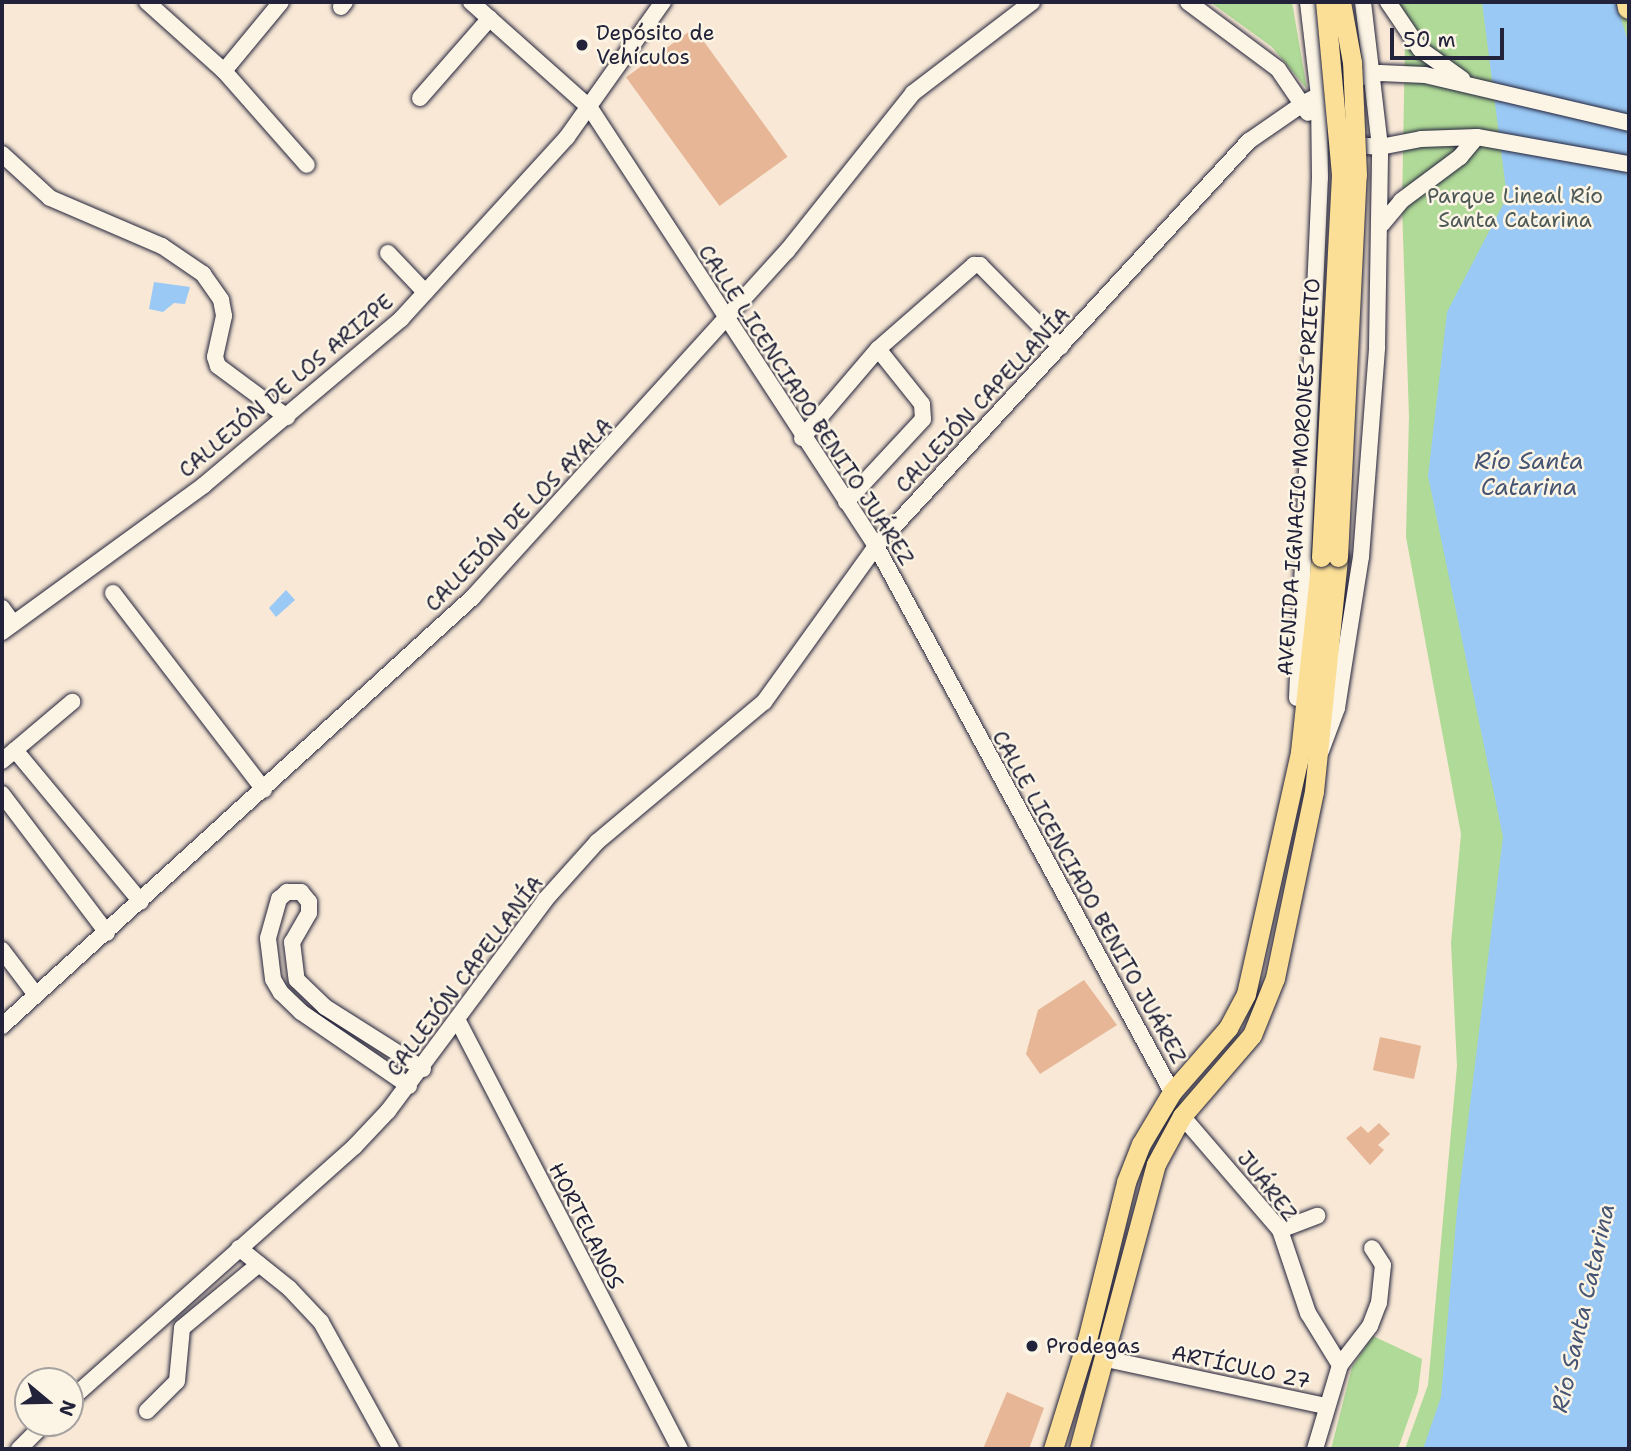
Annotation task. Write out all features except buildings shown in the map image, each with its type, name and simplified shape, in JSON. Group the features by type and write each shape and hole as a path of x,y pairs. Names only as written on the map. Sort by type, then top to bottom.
{"highway":[{"path":"1628,2 1629,7"}],"main road":[{"name":"AVENIDA IGNACIO MORONES PRIETO","path":"1079,1449 1106,1359 1156,1164 1182,1116 1239,1052 1262,1016 1285,942 1320,753 1341,174 1325,2"},
{"name":"AVENIDA IGNACIO MORONES PRIETO","path":"1053,1449 1087,1340 1126,1182 1141,1144 1172,1092 1228,1028 1246,994 1300,751 1329,557 1357,175 1352,62 1342,2"}],"street":[{"path":"147,2 224,71 307,165"},
{"path":"224,71 281,2"},
{"name":"CALLE LICENCIADO BENITO JUÁREZ","path":"471,2 590,108 802,438 876,547 1172,1092"},
{"name":"CALLEJÓN DE LOS ARIZPE","path":"7,627 204,485 366,351 425,292 590,108 663,2"},
{"name":"CALLEJÓN DE LOS AYALA","path":"2,1026 473,597 726,320 913,93 1032,2"},
{"path":"1188,2 1278,69 1304,103 1320,130 1333,141 1380,147 1421,139 1484,138 1629,164"},
{"path":"1300,751 1297,701 1318,250 1320,130 1309,2 1330,7 1355,2"},
{"name":"AVENIDA IGNACIO MORONES PRIETO","path":"1320,753 1337,708 1364,532 1382,229 1380,147 1363,2"},
{"path":"1388,2 1420,49 1469,85"},
{"path":"420,98 489,18"},
{"name":"CALLEJÓN CAPELLANÍA","path":"84,1387 355,1146 423,1069 525,924 597,842 764,702 876,547 1061,347 1216,173 1249,141 1304,103 1349,80 1373,75 1425,75 1629,124"},
{"path":"1318,250 1335,227 1344,224 1382,229 1409,193 1484,138"},
{"path":"2,154 50,198 150,240 203,274 221,300 224,316 215,357 218,366 287,416"},
{"path":"388,253 425,292"},
{"path":"802,438 878,348 974,265 980,265 1061,347"},
{"path":"846,502 923,419 922,404 878,348"},
{"path":"113,593 264,790"},
{"path":"2,608 7,627"},
{"path":"2,761 72,702"},
{"path":"15,750 141,902"},
{"path":"2,794 107,933"},
{"path":"409,1086 290,1002 273,979 268,938 279,900 287,892 301,892 309,902 309,913 292,943 291,962 298,980 325,1007 423,1069"},
{"path":"2,950 36,995"},
{"name":"HORTELANOS","path":"458,1021 680,1449"},
{"path":"362,1053 373,1039"},
{"name":"JUÁREZ","path":"1182,1116 1280,1230 1308,1313 1340,1365"},
{"path":"1280,1230 1317,1216"},
{"path":"239,1248 321,1322 391,1449"},
{"path":"1315,1449 1340,1365 1370,1326 1379,1303 1382,1265 1371,1248"},
{"path":"147,1412 177,1381 182,1328 258,1264"},
{"name":"ARTÍCULO 27","path":"1106,1359 1326,1406"}],"green space":[{"path":"1210,2 1292,2 1307,89 1272,47"},
{"name":"Río Santa Catarina","path":"1395,2 1629,2 1629,1449 1405,1449 1428,1385 1457,1066 1451,943 1461,834 1406,537 1409,417 1402,206 1405,42"},
{"path":"1373,1336 1422,1359 1418,1392 1398,1449 1331,1449 1352,1367"}],"water":[{"name":"Río Santa Catarina","path":"1482,2 1616,2 1629,45 1629,1449 1423,1449 1441,1397 1457,1210 1503,837 1428,476 1447,312 1507,197"},
{"path":"154,282 190,287 185,304 174,303 163,312 149,309"},
{"path":"286,590 295,600 276,617 269,608"}],"place":[{"name":"Depósito de Vehículos","path":"582,45"},
{"name":"Prodegas","path":"1032,1346"}],"park label":[{"name":"Parque Lineal Río Santa Catarina","path":"1515,208"}]}
